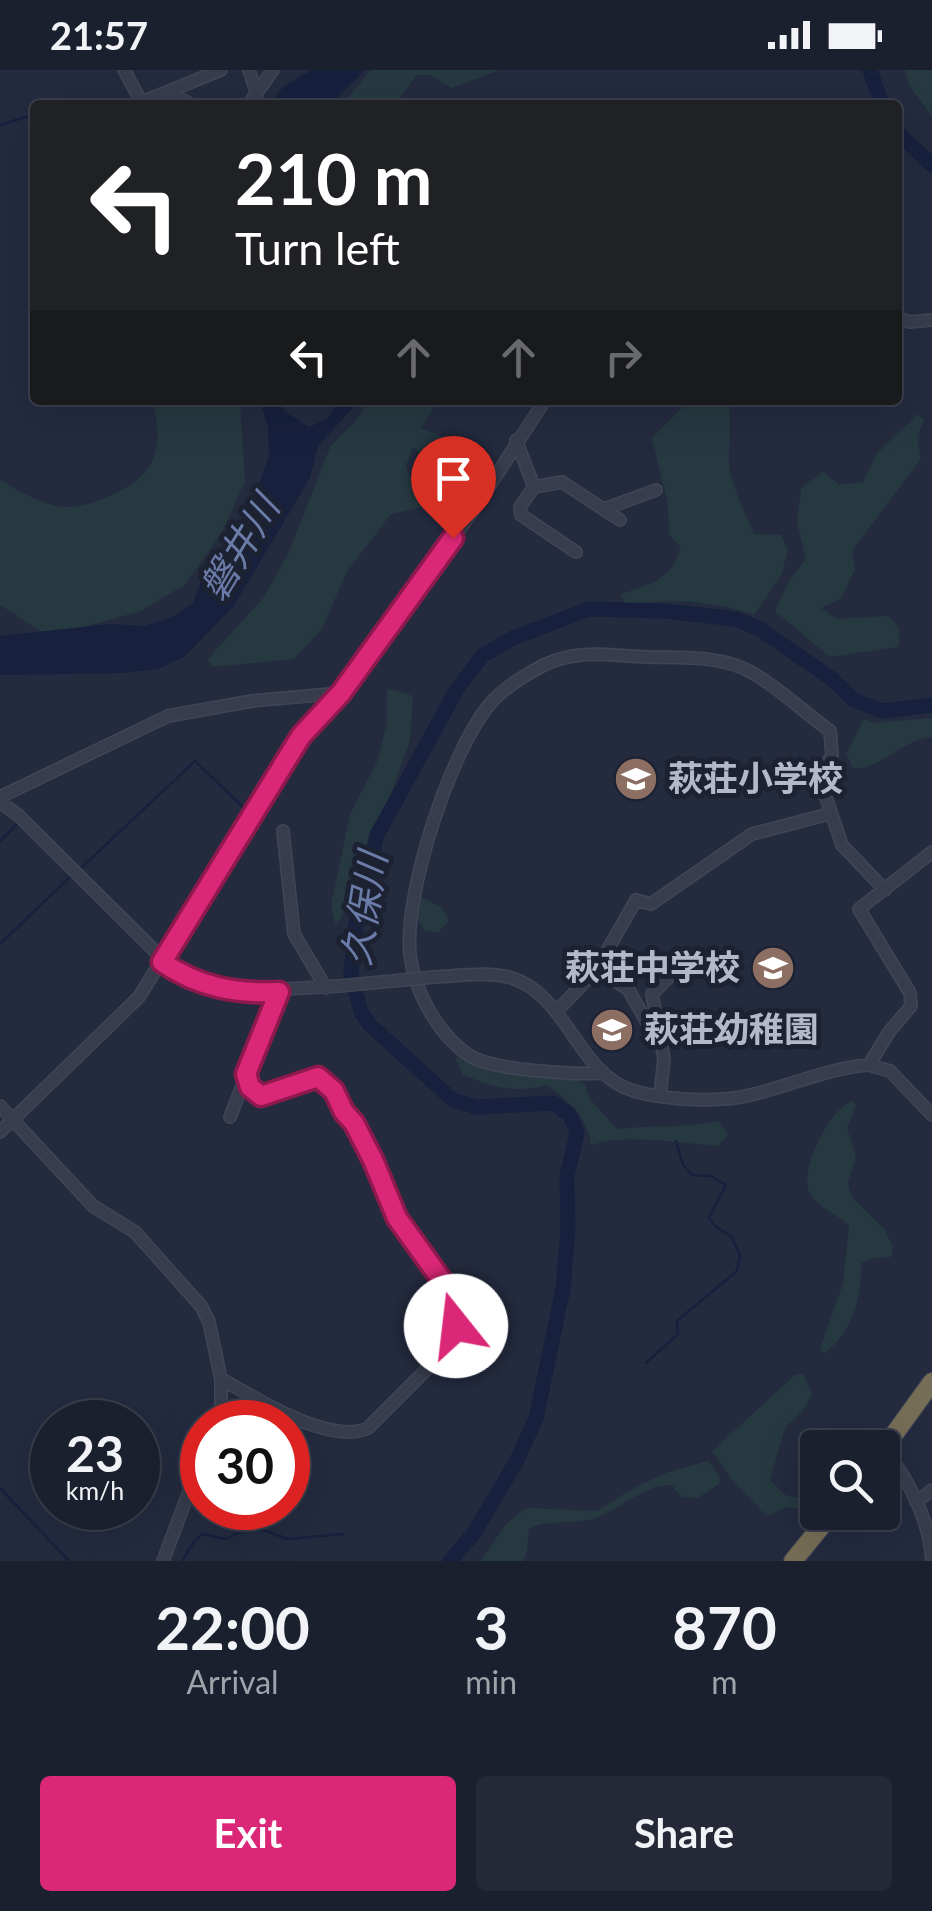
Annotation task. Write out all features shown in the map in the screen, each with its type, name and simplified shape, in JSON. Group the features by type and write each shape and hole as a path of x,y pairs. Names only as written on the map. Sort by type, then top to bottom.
{"highway":[{"path":"897,1430 932,1382"},
{"path":"793,1561 818,1530"}],"street":[{"path":"124,70 140,100"},
{"path":"150,100 221,70"},
{"path":"249,70 252,100"},
{"path":"252,100 273,70"},
{"path":"167,92 182,100"},
{"path":"902,319 932,320"},
{"path":"0,1132 126,1012 162,962 282,763 341,693 476,507 540,405"},
{"path":"516,440 534,487"},
{"path":"576,552 521,515 520,507 534,487 562,482 620,520"},
{"path":"604,510 656,490"},
{"path":"604,1074 495,1066 479,1060 454,1042 418,989 410,949 410,928 428,832 454,772 490,703 541,667 586,652 715,659 750,672 830,731 832,755 819,777 829,814 842,845 885,890"},
{"path":"341,693 252,701 168,716 0,799 162,962 216,988 279,992 435,977 507,977 532,988 604,1074 620,1086 660,1095 740,1097 869,1065 890,1071 932,1115"},
{"path":"556,1012 596,970 636,900 651,904 752,834 829,814"},
{"path":"283,831 294,934 332,987"},
{"path":"869,1065 888,1032 911,1006 910,993 859,909 932,852"},
{"path":"596,970 628,988 634,1004 658,1034"},
{"path":"660,1095 664,1059 652,994 667,979"},
{"path":"230,1117 279,992"},
{"path":"221,1379 323,1430 360,1432 448,1348 456,1326 448,1289 397,1218 373,1160 334,1091 324,1080 312,1077 261,1096 250,1087 246,1074"},
{"path":"0,1106 94,1206 135,1232 201,1306 221,1379 221,1400"},
{"path":"900,1471 924,1522 932,1561"},
{"path":"916,1502 932,1490"},
{"path":"163,1561 180,1516"}],"shaded area":[{"path":"371,70 500,70 452,88 431,75 417,75 398,100 344,100"},
{"path":"905,70 932,70 932,117 909,85"},
{"path":"154,405 240,405 245,481 222,532 186,584 141,611 49,637 0,605 0,480 57,506 88,504 127,487 146,471 155,454"},
{"path":"366,405 436,405 421,428 446,438 452,461 435,463 413,448 406,466 414,489 436,491 432,505 391,514 346,573 322,629 294,659 212,667 208,659 264,597 289,552 330,447"},
{"path":"685,405 728,405 729,466 738,496 754,534 781,535 788,550 781,576 754,615 690,602 625,605 621,594 665,574 681,548 669,534 668,504 652,438"},
{"path":"918,414 924,420 917,438 921,459 852,551 855,569 841,599 821,608 836,619 888,616 900,629 898,647 830,657 775,611 789,581 806,559 797,522 801,489 823,471 839,485 863,482 877,453"},
{"path":"387,688 413,696 410,740 361,881 336,926 331,906 350,814 377,762 387,723"},
{"path":"932,718 932,737 911,743 873,764 853,768 846,754 864,719 874,723"},
{"path":"421,897 442,908 449,920 438,933 425,931 416,917"},
{"path":"459,1053 482,1067 572,1077 585,1084 589,1098 617,1129 719,1121 728,1135 718,1146 635,1139 591,1146 582,1118 547,1085 514,1089 463,1075 456,1060"},
{"path":"852,1101 856,1105 847,1128 856,1157 848,1183 851,1196 884,1229 893,1247 891,1257 861,1263 860,1289 853,1313 842,1336 824,1354 820,1349 843,1283 849,1225 811,1196 808,1173 825,1129 843,1106"},
{"path":"803,1374 812,1394 805,1408 785,1428 770,1480 785,1495 799,1498 800,1509 787,1507 767,1516 732,1480 712,1451 795,1375"},
{"path":"708,1461 720,1477 719,1484 698,1498 681,1497 672,1485 661,1486 592,1519 529,1529 523,1561 480,1561 507,1523 526,1508 597,1511 668,1472"}],"water":[{"path":"311,70 365,70 335,100 273,100 283,87"},
{"name":"磐井川","path":"261,405 282,405 309,427 327,419 336,405 355,405 318,446 310,478 233,607 184,657 158,669 123,673 0,675 0,636 110,624 144,626 172,617 193,603 202,579 230,541 258,488 269,456 268,426"}],"waterway":[{"name":"久保川","path":"870,70 880,100"},
{"path":"0,125 30,116"},
{"name":"久保川","path":"902,137 932,165"},
{"name":"久保川","path":"450,1561 474,1533 517,1460 536,1418 563,1289 567,1176 577,1133 570,1115 553,1103 477,1107 453,1100 370,1025 361,1012 351,973 356,923 377,835 457,689 483,655 513,638 589,609 664,611 736,619 760,629 832,679 854,700 882,711 932,705"},
{"path":"81,868 195,761 246,810"},
{"path":"0,841 19,822"},
{"path":"0,944 71,876"},
{"path":"646,1363 678,1334 677,1321 737,1271 740,1255 731,1236 709,1218 726,1185 711,1176 692,1175 683,1165 676,1141"},
{"path":"0,1488 69,1561"},
{"path":"182,1561 203,1534 226,1539 252,1526 288,1539 343,1534"}],"place":[{"name":"萩荘小学校","path":"636,779"},
{"name":"萩荘中学校","path":"773,968"},
{"name":"萩荘幼稚園","path":"612,1030"}],"route":[{"path":"453,538 341,693 282,763 162,962 216,988 279,992 246,1074 250,1087 261,1096 318,1077 334,1091 373,1160 397,1218 448,1289 456,1326"}]}
